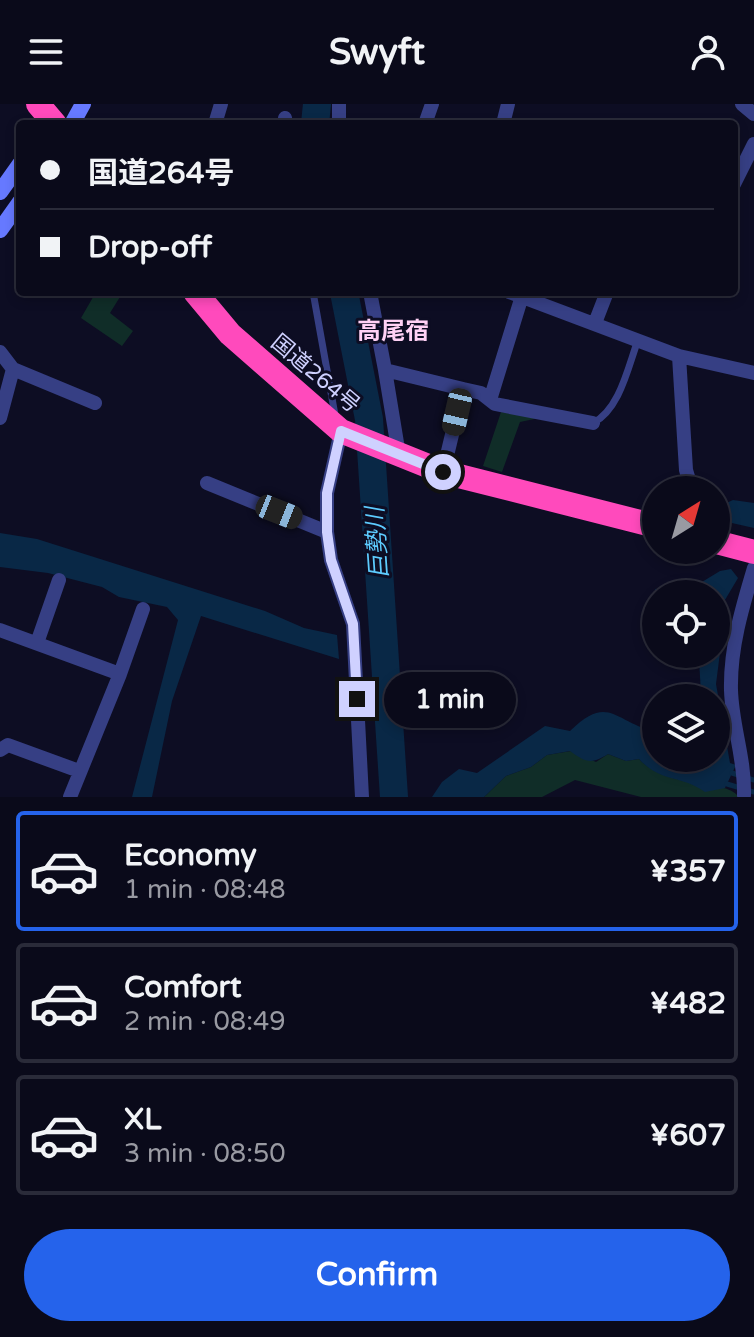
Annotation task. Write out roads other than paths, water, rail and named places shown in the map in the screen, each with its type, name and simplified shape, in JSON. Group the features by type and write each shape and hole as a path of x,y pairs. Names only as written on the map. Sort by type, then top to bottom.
{"highway":[{"name":"国道264号","path":"198,296 230,334 345,432 443,472 642,522"},
{"path":"730,546 754,552"}],"main road":[{"path":"0,192 16,170"},
{"path":"0,230 16,208"}],"street":[{"path":"742,104 754,114"},
{"path":"738,176 754,144"},
{"path":"371,296 385,370 394,453"},
{"path":"490,400 525,296"},
{"path":"528,296 679,356 754,373"},
{"path":"595,323 605,296"},
{"path":"0,352 13,369 95,403"},
{"path":"679,356 688,476"},
{"path":"0,418 13,369"},
{"path":"385,370 463,389 495,404 593,423"},
{"path":"443,472 463,389"},
{"path":"345,432 327,493 327,532 331,560 355,636 362,797"},
{"path":"207,483 327,532"},
{"path":"744,795 745,765 731,691 736,626 754,568"},
{"path":"37,643 59,580"},
{"path":"70,797 90,743 98,736 143,609"},
{"path":"0,630 120,674"},
{"path":"0,750 8,745 79,771"}],"lane":[{"path":"314,296 333,391 332,406 345,432"},
{"path":"593,423 604,417 615,399 638,340"}],"water":[{"path":"730,501 754,503 754,528 730,523"},
{"path":"0,533 37,539 265,611 304,628 337,635 339,659 201,616 172,701 152,797 132,797 178,620 167,607 119,597 102,587 48,573 0,567"},
{"path":"731,569 738,578 730,592 730,580 705,580 720,571"},
{"path":"699,668 718,668 716,684 701,684"},
{"path":"594,714 612,714 642,728 642,762 639,759 626,761 608,754 588,761 570,751 547,755 531,767 506,776 484,797 432,797 442,782 459,769 477,773 545,726 570,731"},
{"path":"730,763 736,765 725,788 705,792 655,772 730,772"}],"waterway":[{"name":"巨勢川","path":"315,120 317,104"},
{"name":"巨勢川","path":"345,296 369,419 394,797"},
{"path":"732,773 754,780"},
{"path":"727,784 754,792"}],"district":[{"name":"高尾宿","path":"393,331"}]}
